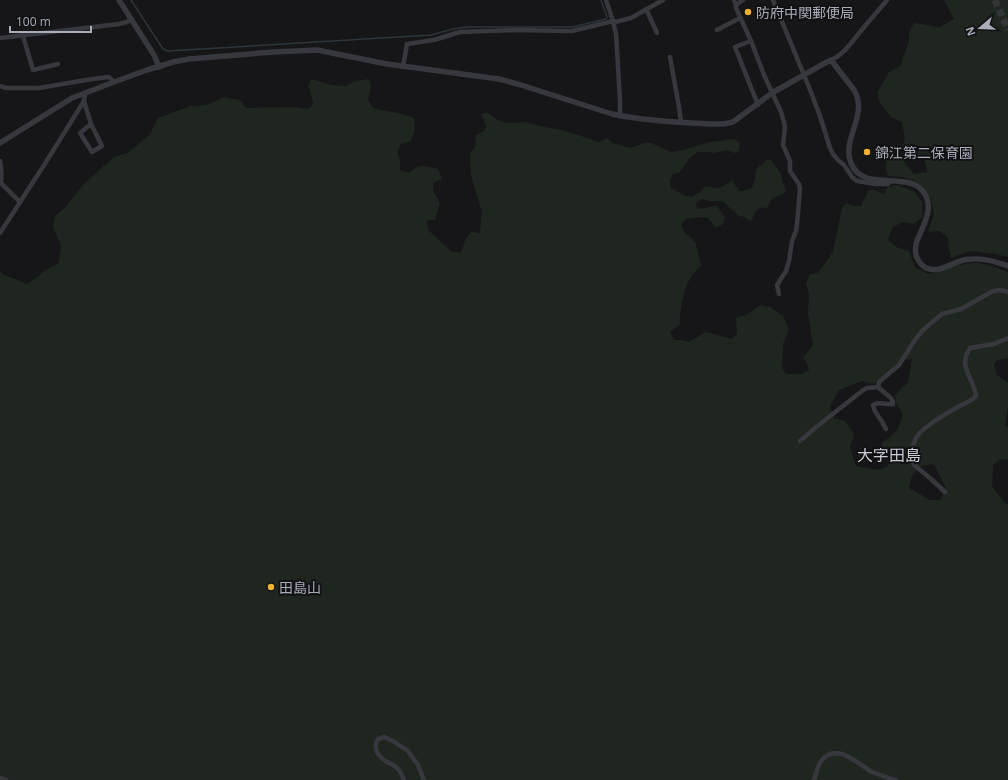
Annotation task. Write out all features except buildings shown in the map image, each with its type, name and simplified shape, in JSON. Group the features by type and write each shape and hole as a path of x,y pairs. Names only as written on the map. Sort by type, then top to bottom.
{"street":[{"path":"119,0 154,55 159,67"},
{"path":"606,0 616,34 620,116"},
{"path":"403,67 407,44 434,40 460,32 517,30 572,31 631,18 663,0"},
{"path":"743,0 735,2 736,8 781,112 785,127 783,145 790,161 790,171 800,188 796,231 792,241 786,271 777,285 779,294"},
{"path":"773,0 820,116 833,154 857,181 876,184 888,184 890,181"},
{"path":"0,143 72,98 173,62 189,59 273,52 317,50 403,67 499,79 521,84 620,116 681,122 724,124 732,122 758,105 772,93 825,62 836,58 887,0"},
{"path":"646,9 657,33"},
{"path":"717,30 740,18"},
{"path":"0,38 119,24 127,22 131,19"},
{"path":"23,36 33,70 58,64"},
{"path":"751,41 735,47 758,105"},
{"path":"670,57 681,122"},
{"path":"831,60 854,90 859,102 859,109 850,140 849,157 851,164 857,172 865,178 913,184 922,189 927,197 928,214 916,244 915,253 918,261 928,269 938,269 957,262 972,259 989,260 1008,266"},
{"path":"0,86 6,88 39,88 109,77 114,82"},
{"path":"84,93 84,101 91,124 102,146 92,152 80,133 91,124"},
{"path":"0,234 84,101"},
{"path":"0,161 2,169 1,183 20,202"},
{"path":"878,386 879,382 899,365 923,330 942,314 961,309 993,291 1001,290 1008,292"},
{"path":"945,492 931,478 914,465 910,456 916,437 926,427 951,411 973,400 976,396 965,363 966,354 970,348 994,344 1008,338"},
{"path":"878,386 891,398 893,402 893,404 890,405 881,403 875,403 873,405 875,413 882,421 886,429"},
{"path":"800,441 862,391 867,388 878,386"},
{"path":"404,780 394,765 385,761 376,750 375,743 378,739 384,737 408,751 418,765 424,780"},
{"path":"814,780 819,764 823,758 831,754 839,753 847,755 872,772 896,780"},
{"path":"0,778 6,780"}],"shaded area":[{"path":"944,0 1008,0 1008,257 970,251 951,258 948,238 940,231 928,232 934,214 931,200 923,187 912,180 903,177 888,176 886,171 887,149 892,147 914,174 927,172 924,158 912,158 902,146 905,140 902,122 891,117 879,101 877,93 889,72 900,66 909,41 909,33 914,23 940,27 954,19"},
{"path":"311,79 332,85 345,86 356,81 369,79 371,85 368,100 373,108 404,114 414,118 415,130 411,141 401,144 397,152 400,160 400,170 409,173 422,166 438,169 442,179 434,183 433,190 440,203 435,220 427,220 428,230 451,251 460,253 471,232 480,233 482,212 471,176 470,153 475,147 476,135 484,131 486,126 481,114 487,112 498,120 507,123 524,122 563,130 599,142 607,138 613,143 630,148 643,143 651,143 671,152 710,142 734,139 740,142 739,151 734,153 727,150 714,153 698,152 691,157 679,173 673,174 670,180 670,187 683,195 691,197 700,192 704,187 708,186 719,188 732,180 739,191 752,188 755,180 756,169 767,159 771,160 780,172 786,192 772,199 767,208 758,209 754,213 752,219 749,221 745,217 739,216 722,201 702,199 696,203 697,209 717,206 725,217 723,224 716,228 708,218 703,217 686,219 681,225 685,233 691,237 696,244 701,266 692,275 686,287 681,305 680,324 670,332 674,340 689,342 706,332 732,339 737,333 736,318 746,315 761,305 770,307 783,316 789,329 783,344 782,368 786,374 802,374 809,370 803,358 813,345 808,313 809,294 806,283 810,274 818,273 833,252 842,208 846,203 853,206 861,206 868,191 872,189 884,194 888,187 897,185 915,192 922,202 922,217 915,224 903,222 893,227 888,240 898,248 909,251 915,267 928,274 957,266 977,263 1008,272 1008,358 997,360 994,365 997,375 1008,383 1008,406 1005,425 1008,428 1008,460 1001,459 993,465 992,486 1005,503 1008,504 1008,780 0,780 0,270 2,274 27,284 45,270 59,263 61,245 53,228 54,218 84,184 114,157 129,152 150,134 158,118 191,106 206,105 224,97 240,100 246,108 291,107 308,109 313,104 308,86","holes":["912,359 908,382 895,395 896,402 903,414 900,424 896,431 882,442 881,449 890,461 888,466 878,470 856,466 850,448 854,434 845,421 834,418 830,406 839,390 862,381 874,384 903,360","934,464 946,488 940,500 930,500 909,488 912,476 921,466"]}],"waterway":[{"path":"131,0 163,49 168,51 431,35 453,29 468,27 572,27 606,19 607,17 601,0"}],"tunnel":[{"path":"995,0 1008,30"}],"place":[{"name":"防府中関郵便局","path":"748,12"},
{"name":"錦江第二保育園","path":"867,152"},
{"name":"田島山","path":"271,587"}],"district":[{"name":"大字田島","path":"889,455"}]}
